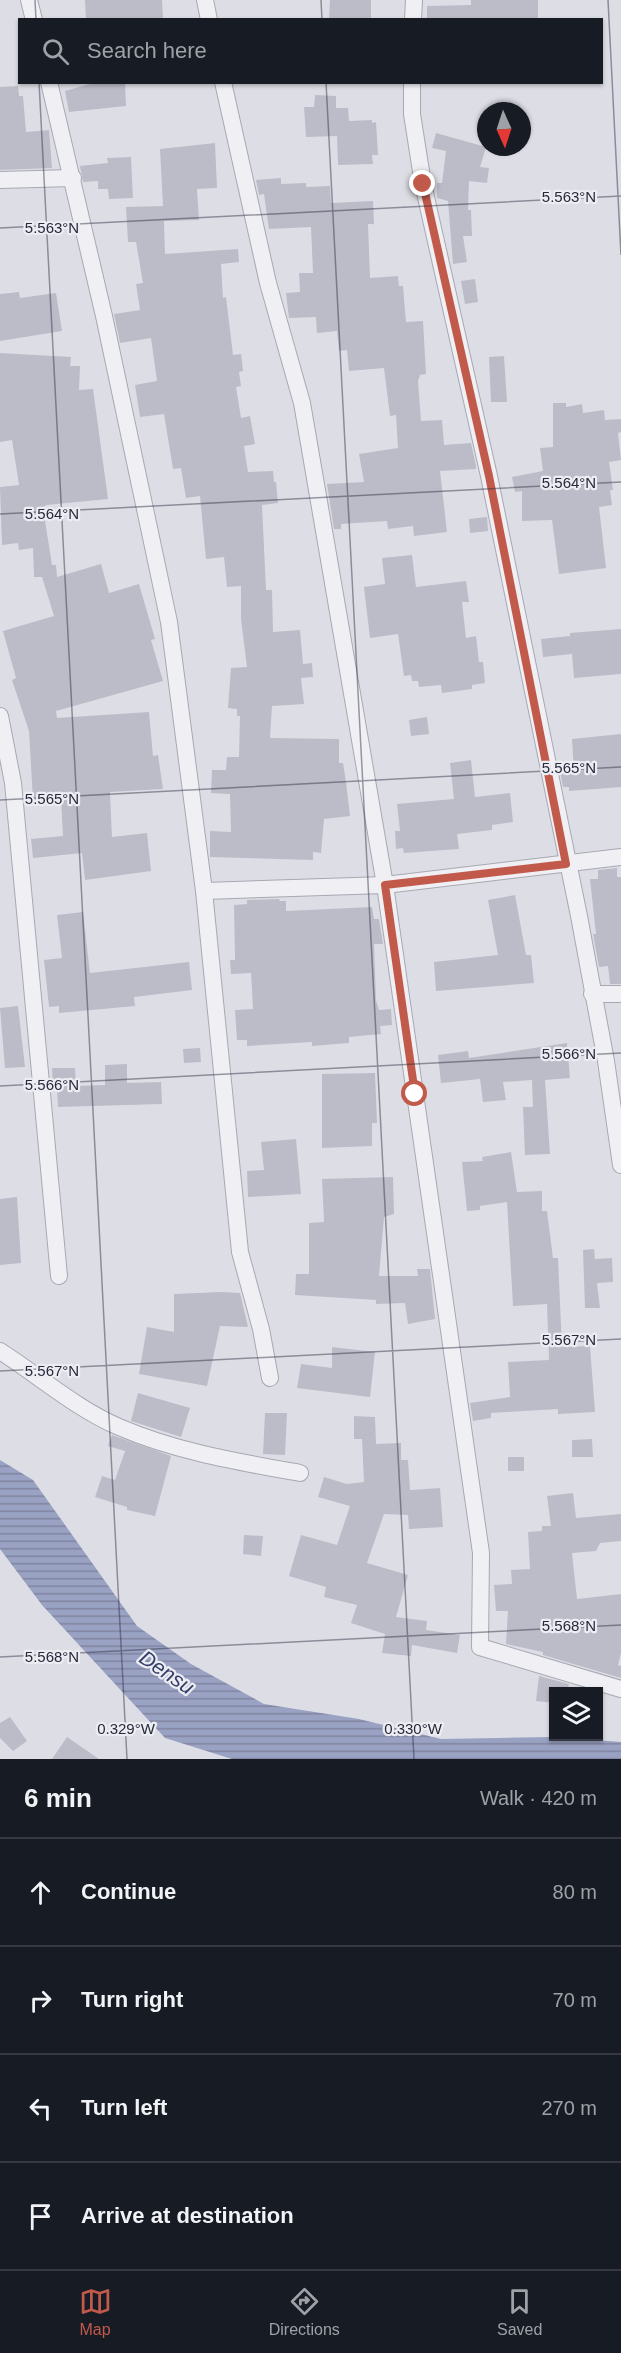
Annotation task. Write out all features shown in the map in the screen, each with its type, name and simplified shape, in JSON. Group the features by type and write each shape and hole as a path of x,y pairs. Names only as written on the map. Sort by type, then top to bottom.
{"street":[{"path":"29,0 34,18"},
{"path":"205,0 209,18"},
{"path":"413,18 414,0"},
{"path":"50,84 73,178 169,622 204,891 240,1252 261,1329 270,1378"},
{"path":"223,84 268,283 302,403 385,885 481,1553 480,1647 621,1689"},
{"path":"412,84 412,114 423,184 489,476 566,864 579,916 606,1061 621,1165"},
{"path":"0,180 73,178"},
{"path":"0,716 12,783 59,1276"},
{"path":"204,891 385,885 621,857"},
{"path":"592,994 621,994"},
{"path":"0,1351 85,1408 119,1427 185,1450 300,1473"}],"water":[{"name":"Densu","path":"0,1460 33,1480 137,1626 191,1664 264,1704 359,1719 441,1739 549,1737 549,1741 621,1742 621,1759 232,1759 165,1738 42,1605 0,1549"}],"building":[{"path":"85,0 162,0 163,18 86,18"},
{"path":"330,0 371,0 371,18 329,18"},
{"path":"471,0 538,0 538,18 427,18 427,6 471,5"},
{"path":"90,84 125,84 126,106 69,112 65,91"},
{"path":"18,86 19,96 23,96 26,132 49,130 52,168 0,170 0,87"},
{"path":"315,95 336,96 336,108 348,108 349,121 372,120 372,123 376,122 378,155 372,155 373,164 338,165 337,136 306,137 304,107 314,107"},
{"path":"436,133 477,144 477,156 483,156 480,167 489,168 487,183 469,181 468,210 471,210 472,236 463,236 467,262 453,264 448,201 437,198 437,183 442,183 446,151 432,148"},
{"path":"215,143 217,188 197,189 199,220 164,221 165,254 238,249 239,262 221,264 223,298 226,297 233,355 241,354 243,371 239,372 241,386 236,387 241,418 250,416 255,444 244,446 248,472 273,471 274,482 276,482 278,503 262,505 266,590 272,590 273,632 300,630 303,664 312,663 313,677 301,678 304,704 272,706 270,738 339,739 339,763 343,763 346,782 350,816 324,819 321,853 313,852 313,860 210,857 210,831 231,832 230,794 211,793 212,770 226,770 227,757 239,757 240,716 237,716 237,709 228,708 231,668 247,667 241,619 241,586 227,587 224,557 206,559 200,496 186,498 181,468 173,469 164,414 140,417 135,385 157,381 151,338 120,343 114,314 140,310 136,284 143,283 136,242 128,242 126,207 163,206 160,149"},
{"path":"131,157 133,198 109,199 108,189 98,189 98,181 83,182 80,166 108,163 107,158"},
{"path":"281,178 281,184 306,183 306,187 330,186 331,203 373,201 374,224 368,224 370,278 398,276 399,286 403,286 406,322 423,321 426,374 420,375 418,381 421,421 442,420 444,445 471,443 476,469 440,471 447,532 414,536 413,526 388,529 387,521 341,524 341,529 334,529 327,484 364,482 359,454 398,448 396,415 390,416 384,368 349,371 347,350 339,351 337,331 317,333 316,317 289,318 286,293 300,292 299,273 313,273 311,227 269,229 264,194 259,195 256,180"},
{"path":"475,279 478,302 465,304 461,281"},
{"path":"19,292 20,298 56,293 62,331 0,341 0,294"},
{"path":"0,353 71,357 70,366 80,366 79,390 93,389 108,499 46,505 43,508 52,565 56,565 57,577 101,564 109,593 139,584 155,639 151,640 163,681 56,711 57,718 149,712 153,756 158,755 163,789 110,792 112,837 147,833 151,871 85,880 82,853 33,858 31,839 63,836 61,798 33,800 29,731 12,680 16,678 3,631 54,616 42,577 34,577 33,548 19,550 18,543 2,545 0,487 19,485 12,440 0,442"},
{"path":"504,356 507,402 491,402 489,357"},
{"path":"553,403 566,403 566,407 582,404 583,413 604,410 605,420 621,419 621,432 618,433 621,460 609,462 613,490 610,490 612,505 599,507 606,568 559,574 552,520 522,521 522,491 515,492 512,477 543,471 540,448 553,447"},
{"path":"487,517 488,531 470,533 469,519"},
{"path":"412,555 416,587 466,581 469,602 462,602 466,638 476,636 479,662 483,662 485,683 472,685 472,689 442,693 441,685 419,687 418,681 412,681 411,675 404,676 398,634 370,638 364,587 385,584 382,558"},
{"path":"621,629 621,674 574,678 572,654 543,657 541,639 570,636 570,633"},
{"path":"427,717 429,734 411,736 409,720"},
{"path":"621,734 621,787 569,791 569,787 563,787 560,772 574,771 572,739"},
{"path":"471,760 475,797 510,793 513,822 492,825 492,830 457,834 459,849 404,853 403,848 396,849 395,831 400,831 397,804 454,799 450,763"},
{"path":"617,868 617,877 621,877 621,984 610,984 608,966 599,967 593,934 596,934 590,879 598,879 598,870"},
{"path":"515,895 526,955 531,955 534,983 436,991 434,962 498,955 488,900"},
{"path":"279,899 286,901 286,911 372,907 374,919 379,919 383,944 374,944 376,1000 379,1010 391,1009 392,1025 380,1026 381,1034 349,1037 349,1043 312,1046 312,1042 247,1046 247,1040 237,1040 235,1010 253,1009 251,973 231,974 230,960 235,960 234,905 247,904 247,900"},
{"path":"83,912 90,973 189,962 192,990 134,997 135,1006 59,1013 59,1006 49,1007 44,960 62,958 57,915"},
{"path":"18,1006 25,1067 5,1068 0,1008"},
{"path":"567,1043 570,1078 545,1080 550,1154 525,1155 523,1107 533,1107 532,1080 503,1082 506,1100 483,1102 480,1079 441,1083 438,1055 468,1051 469,1058"},
{"path":"200,1048 201,1062 184,1063 183,1049"},
{"path":"127,1064 127,1083 161,1082 162,1104 58,1107 57,1086 53,1086 52,1068 75,1068 76,1086 105,1085 105,1065"},
{"path":"375,1073 377,1123 372,1123 372,1146 322,1148 322,1074"},
{"path":"296,1139 301,1194 248,1197 247,1171 264,1170 261,1142"},
{"path":"511,1152 517,1192 542,1191 542,1211 547,1211 553,1258 558,1258 562,1347 590,1346 595,1412 558,1414 558,1409 491,1413 491,1418 473,1421 470,1403 510,1397 508,1362 549,1360 547,1304 513,1306 507,1202 480,1206 480,1210 467,1211 462,1162 483,1161 482,1157"},
{"path":"393,1177 394,1214 384,1217 379,1276 418,1276 417,1269 430,1269 435,1319 408,1324 405,1303 376,1304 376,1300 295,1295 296,1274 309,1274 309,1223 324,1222 322,1179"},
{"path":"17,1197 21,1263 0,1265 0,1199"},
{"path":"594,1249 595,1259 612,1258 613,1282 597,1283 600,1308 585,1308 583,1250"},
{"path":"240,1293 248,1327 220,1326 207,1386 139,1374 147,1327 174,1332 174,1294"},
{"path":"332,1347 375,1352 370,1397 297,1388 301,1364 332,1368"},
{"path":"138,1393 190,1408 181,1437 131,1421"},
{"path":"265,1413 287,1413 285,1455 263,1454"},
{"path":"354,1416 375,1417 376,1444 401,1443 401,1460 408,1460 410,1490 440,1488 443,1527 409,1529 408,1515 384,1514 367,1563 408,1575 396,1617 427,1621 426,1630 460,1635 457,1653 412,1645 411,1656 382,1653 385,1634 351,1623 357,1605 324,1597 326,1587 289,1576 301,1535 337,1545 350,1506 318,1497 324,1477 347,1484 364,1482 362,1439 354,1439"},
{"path":"112,1435 171,1456 155,1516 127,1510 127,1507 95,1497 102,1476 115,1480 125,1451 108,1446"},
{"path":"592,1439 593,1457 572,1457 572,1440"},
{"path":"508,1457 524,1457 524,1471 508,1471"},
{"path":"573,1493 576,1518 621,1514 621,1541 600,1543 596,1551 572,1553 577,1599 621,1594 621,1653 618,1665 621,1666 621,1678 543,1655 543,1652 506,1644 508,1611 496,1611 494,1585 512,1584 511,1570 530,1569 528,1532 542,1531 542,1526 551,1526 547,1496"},
{"path":"244,1535 263,1536 261,1556 243,1554"},
{"path":"539,1676 569,1684 568,1687 549,1687 549,1702 536,1701"},
{"path":"10,1717 27,1741 13,1751 0,1738 0,1723"},
{"path":"67,1737 99,1759 52,1759"}],"route":[{"path":"415,1094 385,885 566,864 489,476 423,184"}]}
